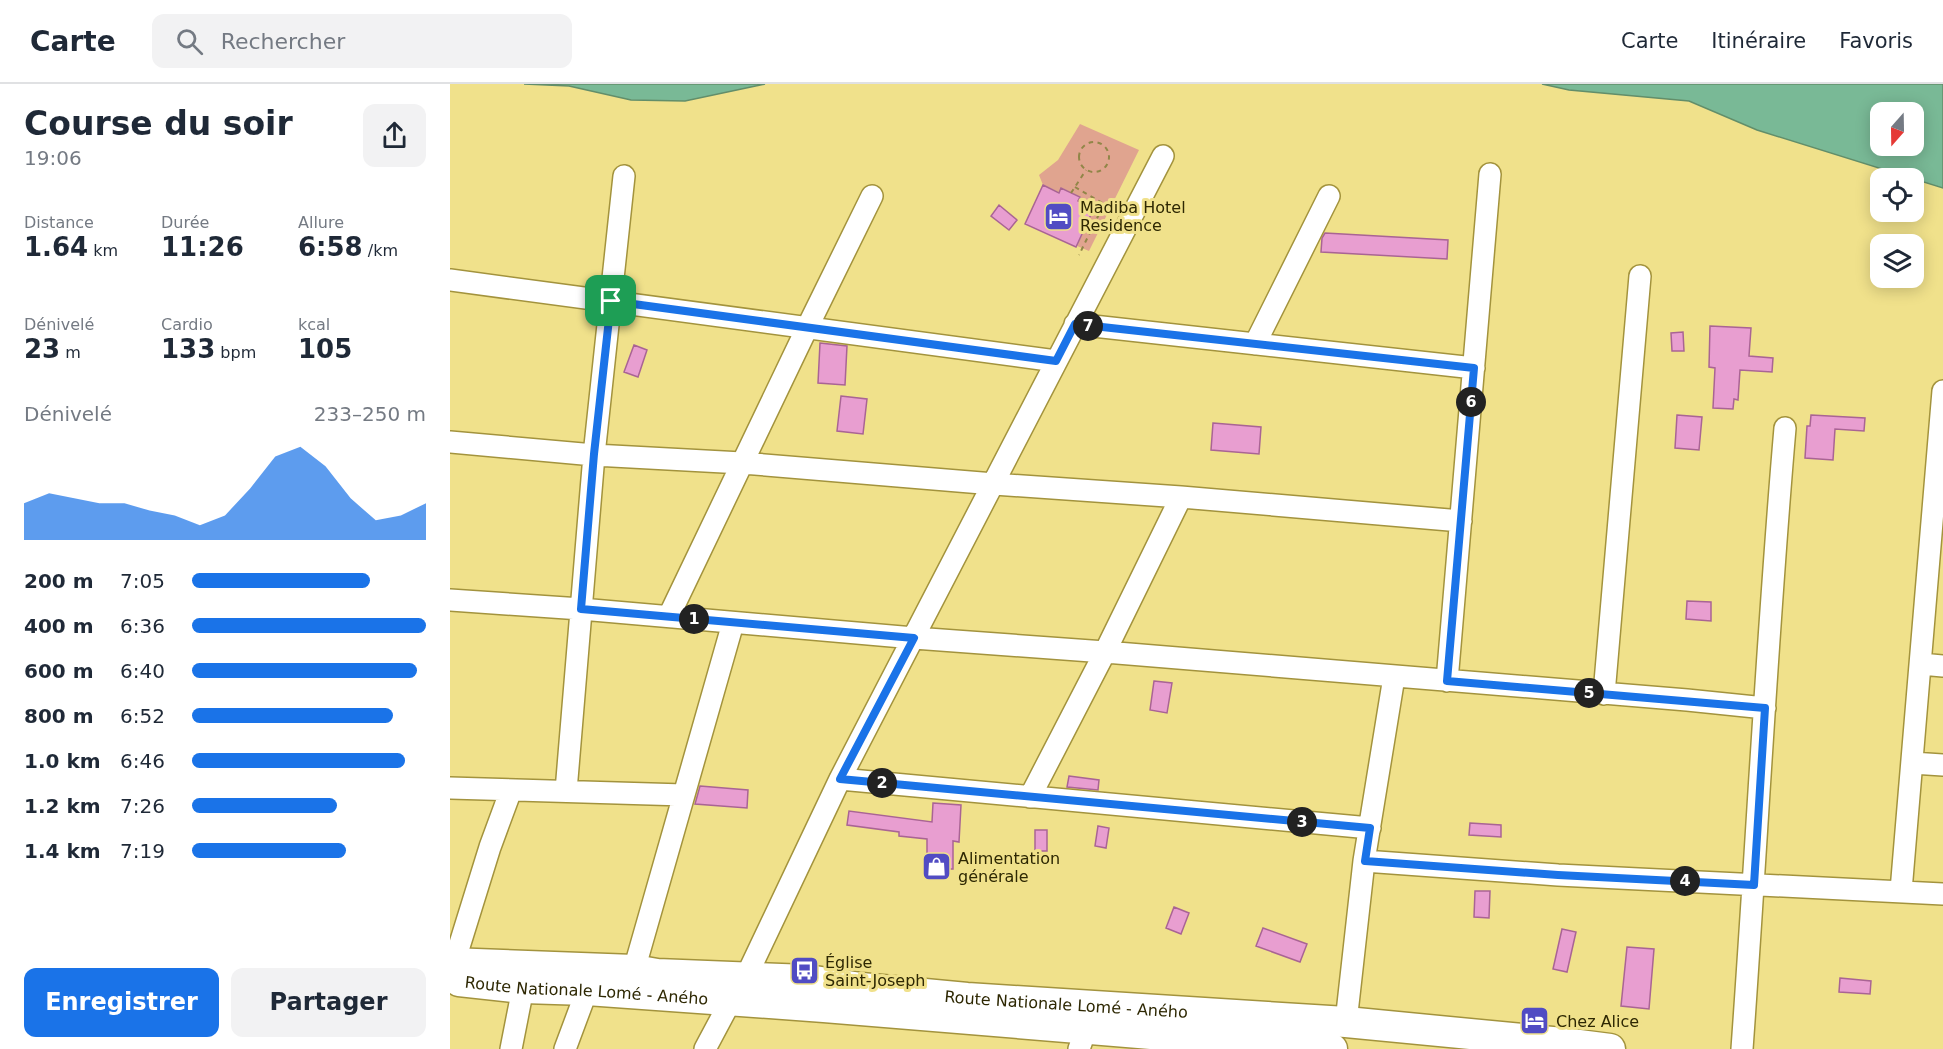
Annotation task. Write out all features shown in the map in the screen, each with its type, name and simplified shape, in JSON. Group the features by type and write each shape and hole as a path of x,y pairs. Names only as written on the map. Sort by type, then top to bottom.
{"highway":[{"name":"Route Nationale Lomé - Aného","path":"452,969 634,970 657,974 808,980 861,988 967,998 1346,1022 1610,1049"},
{"name":"Route Nationale Lomé - Aného","path":"452,969 523,988 587,990 824,1007 1083,1039 1332,1049"}],"street":[{"path":"705,1049 746,977 840,779 1163,156"},
{"path":"1447,681 1490,174"},
{"path":"566,791 594,454 624,176"},
{"path":"669,616 872,196"},
{"path":"1255,344 1329,196"},
{"path":"1604,694 1640,276"},
{"path":"450,280 1056,361"},
{"path":"1075,324 1474,368"},
{"path":"1901,891 1943,391"},
{"path":"1742,1049 1774,561 1785,429"},
{"path":"450,442 1180,497 1461,521"},
{"path":"1030,797 1105,652 1180,497"},
{"path":"450,600 669,616 1765,708"},
{"path":"634,970 733,623"},
{"path":"1921,664 1943,666"},
{"path":"1346,1022 1365,861 1394,677"},
{"path":"1912,763 1943,765"},
{"path":"840,779 1370,828"},
{"path":"450,788 684,795"},
{"path":"452,969 490,847 511,790"},
{"path":"1365,861 1558,875 1943,894"},
{"path":"511,1049 523,988"},
{"path":"565,1049 587,990"}],"path":[{"path":"1090,142 1101,144 1109,155 1107,164 1100,171 1086,170 1079,157 1082,147 1090,142"},
{"path":"1071,193 1086,170"},
{"path":"1075,186 1104,204 1079,255"}],"shaded area":[{"path":"524,84 765,84 685,101 631,100 569,86"},
{"path":"1542,84 1943,84 1943,188 1924,182 1924,168 1879,168 1757,130 1689,101 1569,90"},
{"path":"1080,124 1139,150 1089,251 1077,246 1094,208 1079,201 1081,197 1062,188 1059,192 1043,185 1039,175 1058,160"}],"building":[{"name":"Madiba Hotel Residence","path":"1043,185 1059,193 1061,188 1080,197 1078,201 1094,208 1076,247 1025,224"},
{"path":"999,205 1017,220 1009,230 991,216"},
{"path":"1325,233 1448,240 1447,259 1321,252 1322,238"},
{"path":"1710,326 1751,328 1749,356 1773,358 1772,372 1740,370 1738,400 1734,399 1733,409 1713,408 1715,368 1709,367"},
{"path":"1683,332 1684,351 1672,351 1671,333"},
{"path":"820,343 847,346 845,385 818,383"},
{"path":"634,345 647,350 638,377 624,372"},
{"path":"841,396 867,399 863,434 837,431"},
{"path":"1677,415 1702,417 1699,450 1675,448"},
{"path":"1811,415 1865,418 1864,431 1835,429 1833,460 1805,458 1807,426 1810,426"},
{"path":"1213,423 1261,427 1259,454 1211,450"},
{"path":"1687,601 1711,602 1711,621 1686,619"},
{"path":"1154,681 1172,683 1167,713 1150,710"},
{"path":"1069,776 1099,780 1098,790 1067,787"},
{"path":"700,786 748,790 747,808 695,804"},
{"path":"933,803 961,805 959,842 953,841 953,869 927,869 927,839 899,836 899,832 847,825 849,811 932,822"},
{"path":"1470,823 1501,825 1501,837 1469,835"},
{"path":"1098,826 1109,828 1106,848 1095,846"},
{"path":"1035,830 1047,830 1047,851 1035,851"},
{"path":"1475,891 1490,891 1489,918 1474,917"},
{"path":"1174,907 1189,913 1181,934 1166,928"},
{"path":"1263,928 1307,944 1300,962 1256,946"},
{"path":"1562,929 1576,932 1567,972 1553,969"},
{"path":"1627,947 1654,949 1649,1009 1621,1006"},
{"path":"1840,978 1871,981 1870,994 1839,992"}],"place":[{"name":"Madiba Hotel Residence","path":"1059,216"},
{"name":"Alimentation générale","path":"937,867"},
{"name":"Église Saint-Joseph","path":"804,971"},
{"name":"Chez Alice","path":"1535,1021"}],"route":[{"path":"611,301 1056,361 1075,324 1474,368 1447,681 1765,708 1754,885 1558,875 1365,861 1370,828 840,779 914,638 581,609 594,454 611,301"}]}
